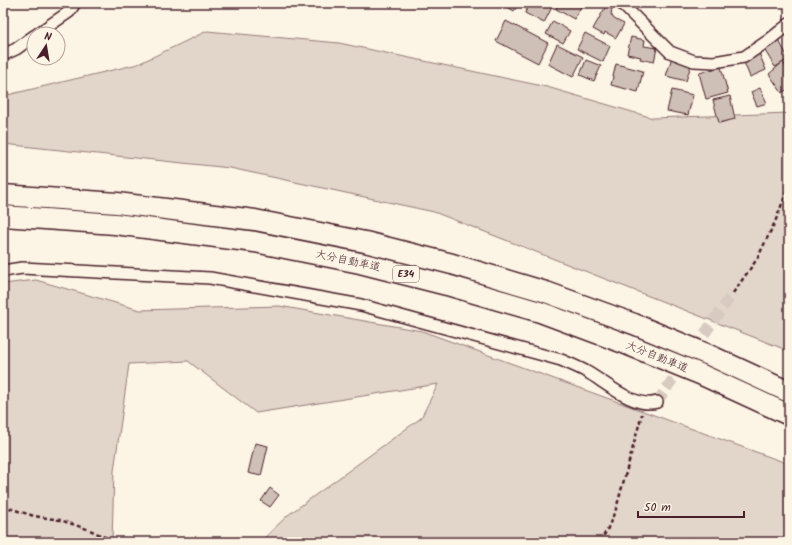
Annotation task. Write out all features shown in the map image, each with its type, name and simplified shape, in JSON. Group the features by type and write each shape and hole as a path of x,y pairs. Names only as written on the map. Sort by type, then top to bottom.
{"highway":[{"name":"大分自動車道","path":"3,195 117,204 255,220 365,242 452,264 546,292 634,324 709,355 789,392"},
{"name":"大分自動車道","path":"3,216 115,224 255,242 360,262 540,312 626,344 700,374 789,415"}],"street":[{"path":"49,26 69,12 75,3"},
{"path":"621,3 670,52 694,61 714,62 744,57 789,24"},
{"path":"3,55 16,49 26,42"},
{"path":"3,271 22,268 210,278 361,305 561,360 587,372 628,398 645,403 657,402"}],"path":[{"path":"733,293 757,259 775,222 789,183"},
{"path":"600,542 616,509 645,403"},
{"path":"3,505 26,514 60,520 90,530 113,542"}],"shaded area":[{"path":"207,31 339,43 547,87 653,118 789,113 789,351 434,212 230,168 3,144 3,96 138,64"},
{"path":"36,280 140,310 279,306 422,331 789,464 789,542 260,542 288,515 421,418 438,384 256,413 188,361 129,364 114,471 112,542 3,542 3,284"}],"building":[{"path":"501,3 519,3 514,11"},
{"path":"530,3 544,3 552,7 544,23 525,13"},
{"path":"559,3 579,3 582,5 574,19 556,9"},
{"path":"606,6 612,9 611,14 614,19 624,24 616,38 605,32 604,35 593,29"},
{"path":"506,21 548,43 538,63 496,41"},
{"path":"553,21 570,31 563,43 546,34"},
{"path":"585,33 610,46 603,62 577,49"},
{"path":"631,37 645,40 644,46 657,48 654,62 627,54"},
{"path":"778,39 789,59 775,67 762,46"},
{"path":"557,44 583,57 573,77 548,64"},
{"path":"759,53 766,70 750,77 743,60"},
{"path":"672,57 692,62 686,81 666,76"},
{"path":"586,60 601,66 594,81 580,75"},
{"path":"783,62 789,73 789,88 782,93 769,74"},
{"path":"616,64 643,71 638,92 611,85"},
{"path":"721,67 728,93 706,99 699,73"},
{"path":"760,88 767,103 757,106 751,92"},
{"path":"672,90 693,95 688,115 667,111"},
{"path":"730,96 735,119 719,123 713,100"},
{"path":"255,443 268,446 261,476 248,473"},
{"path":"270,488 279,495 270,507 261,501"}],"tunnel":[{"path":"657,402 733,293"}]}
